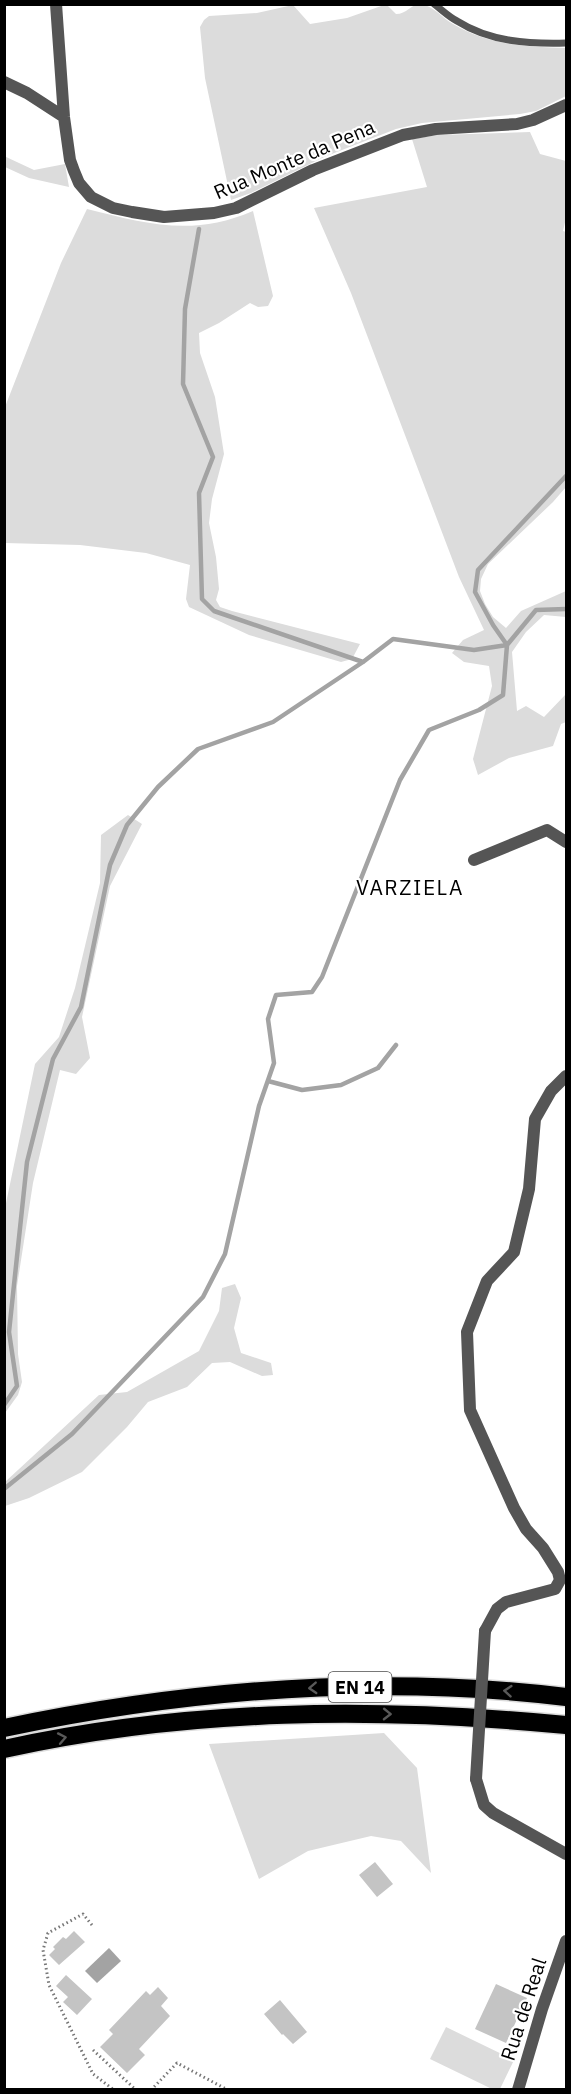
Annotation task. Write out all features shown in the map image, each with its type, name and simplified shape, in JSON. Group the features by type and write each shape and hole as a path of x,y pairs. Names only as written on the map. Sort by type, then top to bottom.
{"highway":[{"name":"EN 14","path":"4,1728 88,1711 173,1698 235,1692 407,1686 483,1689 567,1697"},
{"name":"EN 14","path":"4,1749 122,1727 184,1720 255,1716 329,1713 504,1719 567,1725"},
{"name":"EN 14","path":"504,1719 567,1734"}],"street":[{"name":"Rua Monte da Pena","path":"56,4 64,117 70,160 79,183 85,191 98,202 112,208 164,217 214,213 236,208 313,170 419,131 518,124 567,105"},
{"path":"4,82 27,93 64,117"},
{"path":"474,861 547,830 567,842"},
{"path":"567,1076 550,1090 535,1119 529,1190 514,1252 487,1281 467,1332 470,1410 514,1508 526,1529 543,1548 558,1572 560,1580 555,1589 506,1602 497,1609 485,1632 477,1779 484,1805 493,1813 567,1854"},
{"name":"Rua de Real","path":"518,2090 542,2009 567,1941"}],"lane":[{"path":"434,4 457,22 508,41 534,44 567,43"}],"path":[{"path":"92,1924 83,1914 48,1933 43,1950 49,1985 93,2074 114,2090"},
{"path":"93,2050 136,2090"},
{"path":"151,2090 177,2063 228,2090"}],"shaded area":[{"path":"421,4 430,7 466,31 494,41 522,46 566,48 566,96 536,111 422,123 396,129 324,157 251,193 231,200 205,78 200,27 209,16 257,13 293,5 310,24 347,18 384,5 396,14 400,14"},
{"path":"530,132 540,154 566,161 566,218 563,231 566,232 566,487 488,564 481,579 480,591 493,617 506,628 521,611 566,591 566,617 544,615 526,632 512,652 517,711 526,706 544,717 566,694 566,722 561,724 553,746 509,758 478,775 473,759 492,686 489,666 464,662 452,653 463,640 484,630 459,577 351,293 314,208 427,187 412,139 438,135"},
{"path":"4,156 34,170 65,164 69,187 29,178 5,167"},
{"path":"87,209 150,223 190,226 231,219 253,211 273,296 268,306 258,307 250,303 199,333 200,353 215,397 224,454 212,499 209,523 216,557 219,589 216,600 220,607 232,611 360,644 352,659 341,662 249,635 189,607 186,599 190,565 146,553 80,545 5,543 5,407 61,263"},
{"path":"128,815 142,824 110,886 82,1017 90,1058 76,1074 60,1070 33,1183 17,1286 18,1354 22,1382 18,1395 5,1413 5,1208 35,1064 59,1037 75,988 100,883 101,835"},
{"path":"235,1284 241,1298 234,1328 241,1353 271,1363 273,1375 262,1376 230,1362 212,1363 187,1387 148,1402 127,1427 82,1472 29,1498 5,1506 5,1482 99,1395 127,1392 199,1351 219,1311 222,1288"},
{"path":"384,1733 417,1768 431,1873 401,1841 371,1836 308,1851 259,1879 209,1744"},
{"path":"109,1948 121,1961 97,1983 85,1971"},
{"path":"446,2027 514,2060 500,2089 492,2089 430,2059"}],"building":[{"path":"375,1862 393,1884 377,1897 359,1875"},
{"path":"74,1931 85,1942 59,1965 49,1955 63,1937 66,1939"},
{"path":"66,1975 92,1999 77,2015 63,2002 68,1997 56,1986"},
{"path":"496,1984 527,1998 506,2043 475,2029"},
{"path":"158,1987 168,1998 161,2006 170,2016 139,2049 145,2055 127,2073 100,2047 113,2034 109,2030 146,1991 150,1995"},
{"path":"280,2000 307,2032 293,2044 264,2014"}],"waterway":[{"path":"199,229 185,309 183,384 213,457 199,493 202,599 214,611 363,662"},
{"path":"4,1405 17,1386 9,1332 27,1162 53,1059 81,1007 110,865 127,825 158,787 198,749 273,722 363,662 393,639 474,650 507,645 475,592 478,570 566,476"},
{"path":"4,1489 72,1434 203,1297 225,1254 259,1106 274,1063 268,1019 276,995 312,992 322,977 400,780 429,730 479,710 503,695 507,645 536,610 566,609"},
{"path":"268,1081 302,1090 341,1085 378,1068 396,1045"}],"district":[{"name":"VARZIELA","path":"410,887"}]}
